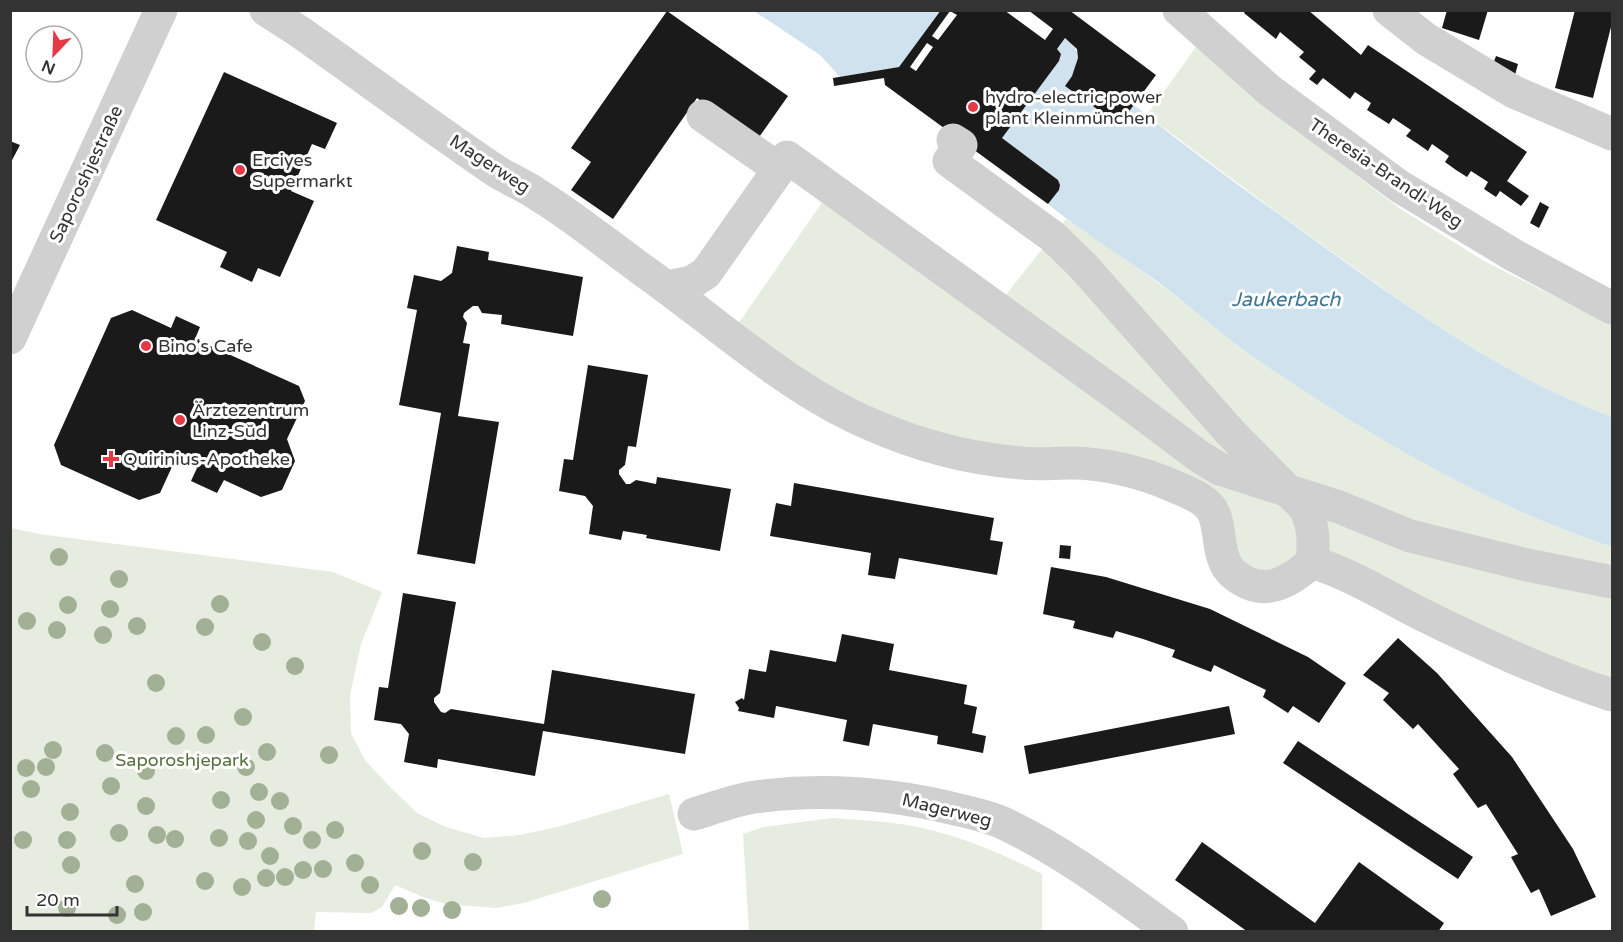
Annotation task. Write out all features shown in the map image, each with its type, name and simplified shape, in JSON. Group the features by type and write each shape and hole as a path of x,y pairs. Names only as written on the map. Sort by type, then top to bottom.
{"street":[{"name":"Saporoshjestraße","path":"10,338 161,10"},
{"name":"Magerweg","path":"266,10 496,171 537,194 668,287 768,363 843,412 934,447 1029,464 1075,463 1134,472 1192,495 1206,503 1212,510"},
{"name":"Theresia-Brandl-Weg","path":"1179,10 1269,90 1399,186 1515,256 1612,308"},
{"path":"1389,10 1426,39 1514,92 1612,134"},
{"path":"668,287 692,282 706,273 778,169 703,116"},
{"path":"953,140 961,145 949,161 1052,236 1082,265 1230,432 1305,508 1310,518 1314,542 1312,562 1297,576 1272,586 1258,586 1235,576 1228,568 1223,557 1200,457"},
{"path":"787,157 1200,457 1220,469 1339,507 1410,536 1527,565 1612,582"},
{"path":"1312,562 1353,578 1470,638 1536,666 1612,694"},
{"name":"Magerweg","path":"694,814 753,797 811,793 863,793 940,805 1000,822 1026,835 1105,884 1172,932"}],"green space":[{"path":"1196,47 1294,128 1399,208 1484,261 1612,325 1612,417 1539,385 1469,346 1370,279 1147,115"},
{"path":"828,194 1301,515 1301,559 1279,575 1245,566 1236,549 1224,507 994,454 887,423 736,327"},
{"path":"1066,219 1148,275 1252,356 1381,439 1517,510 1612,547 1612,684 1504,642 1320,547 1250,475 1001,301"},
{"name":"Saporoshjepark","path":"11,528 39,534 333,572 382,592 361,644 350,695 351,733 365,760 417,813 446,827 484,838 520,835 561,826 669,794 683,854 524,903 496,908 445,904 395,885 382,907 371,913 316,912 314,931 11,931"},
{"path":"833,818 925,828 993,851 1042,874 1042,931 749,931 743,834 763,827"}],"water":[{"path":"754,11 941,11 899,67 840,77 820,55"},
{"name":"Jaukerbach","path":"1065,38 1076,49 1078,61 1065,86 1118,125 1134,105 1247,191 1422,316 1533,382 1612,417 1612,547 1517,510 1381,439 1252,356 1159,283 1048,204 1060,185 1058,180 1002,138 1059,61 1061,54 1057,49"}],"building":[{"name":"hydro-electric power plant Kleinmünchen","path":"941,10 1004,10 1045,40 1053,29 1028,10 1069,10 1156,75 1119,125 1065,86 1072,76 1078,58 1077,49 1065,38 1057,49 1061,54 1059,61 1002,138 1058,180 1059,190 1048,204 885,85 884,78 834,86 833,78 899,67","holes":["950,11 957,15 938,40 932,36","927,43 933,47 916,71 910,67"]},
{"path":"1246,10 1308,10 1361,55 1368,45 1527,152 1507,181 1529,196 1521,206 1500,191 1496,197 1484,189 1488,182 1471,171 1467,177 1456,170 1445,162 1449,156 1432,144 1428,151 1406,136 1411,130 1393,118 1389,124 1367,110 1371,103 1355,92 1350,99 1323,78 1317,85 1309,79 1316,71 1299,57 1304,52 1280,32 1276,39 1244,13"},
{"path":"1447,10 1488,10 1479,40 1442,28"},
{"path":"1575,10 1612,10 1612,23 1593,98 1555,88"},
{"path":"667,11 788,96 757,140 697,98 613,219 571,190 591,162 571,148"},
{"path":"1496,56 1518,64 1515,75 1492,67"},
{"name":"Erciyes Supermarkt","path":"224,72 337,123 325,149 312,144 291,191 314,201 280,277 258,268 252,282 220,267 227,252 156,220"},
{"path":"10,141 20,145 10,164"},
{"path":"1540,202 1549,207 1539,228 1530,223"},
{"path":"457,246 489,252 488,260 583,277 573,336 501,324 502,315 482,313 478,306 473,306 464,313 463,317 467,323 463,343 470,344 458,416 499,422 475,564 417,554 441,413 399,405 417,310 407,308 414,275 441,281 452,273"},
{"name":"Ärztezentrum Linz-Süd","path":"132,310 171,328 176,316 200,327 195,339 299,386 305,401 287,439 295,461 282,490 261,497 224,480 217,493 191,481 197,468 176,458 160,493 139,500 61,465 54,445 111,318"},
{"path":"588,365 648,375 636,447 628,446 625,465 619,470 626,484 636,480 656,484 657,477 731,489 720,551 646,538 647,535 623,531 621,540 589,534 593,506 585,496 559,491 564,459 573,460"},
{"path":"794,483 994,518 990,540 1003,542 997,575 899,558 895,579 868,575 871,553 770,536 776,503 791,506"},
{"path":"1060,545 1071,546 1070,559 1059,558"},
{"path":"1051,567 1106,577 1210,609 1308,657 1346,683 1319,723 1293,706 1288,713 1263,697 1266,690 1214,665 1211,672 1172,657 1175,650 1116,631 1113,638 1073,628 1075,621 1043,614"},
{"path":"403,593 456,602 440,693 434,698 441,712 445,713 451,709 544,724 552,670 695,694 685,754 543,731 535,776 438,759 437,768 404,762 409,734 401,724 374,720 379,687 388,688"},
{"path":"842,634 894,644 889,670 967,685 964,704 977,707 972,733 986,736 983,753 937,744 938,736 873,724 869,746 843,741 847,720 776,706 774,718 738,711 739,708 735,702 742,698 744,700 749,669 766,672 770,650 836,662"},
{"path":"1398,638 1437,673 1512,757 1573,849 1596,897 1551,916 1539,889 1531,893 1511,857 1518,854 1486,804 1478,808 1453,774 1459,769 1418,724 1413,729 1383,700 1389,693 1363,675"},
{"path":"1229,706 1235,734 1029,774 1024,746"},
{"path":"1298,741 1473,857 1458,879 1283,763"},
{"path":"1202,842 1315,923 1359,862 1444,923 1438,932 1248,932 1175,880"}],"place":[{"name":"hydro-electric power plant Kleinmünchen","path":"973,107"},
{"name":"Erciyes Supermarkt","path":"240,170"},
{"name":"Bino's Cafe","path":"146,346"},
{"name":"Ärztezentrum Linz-Süd","path":"180,420"},
{"name":"Quirinius-Apotheke","path":"111,459"}]}
